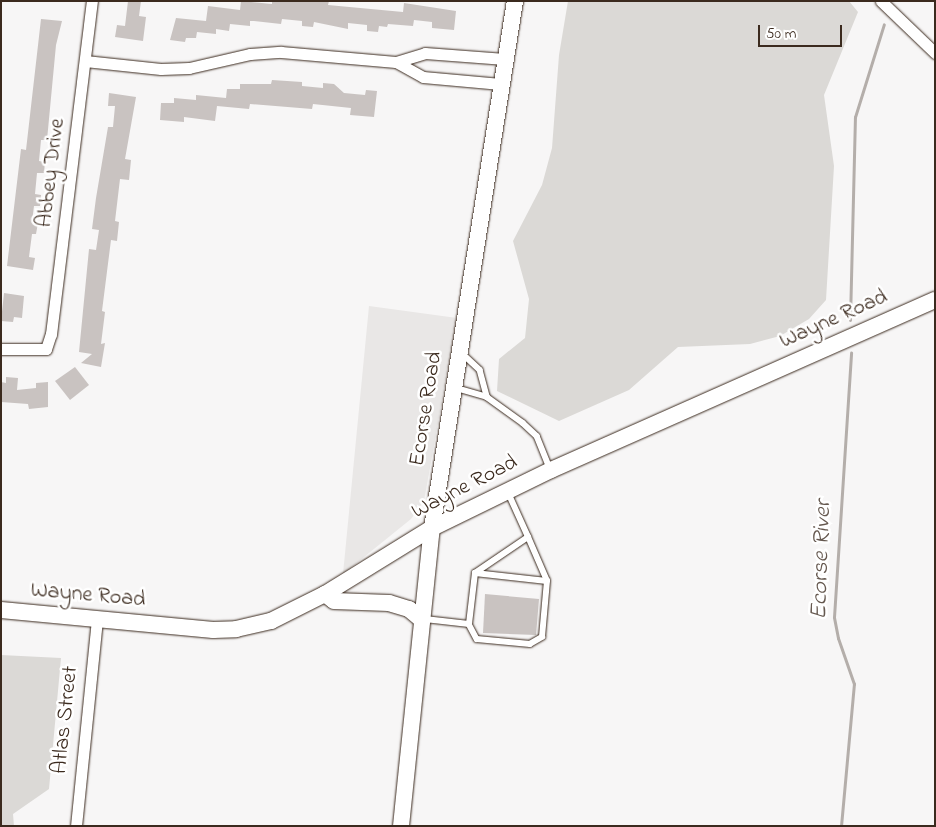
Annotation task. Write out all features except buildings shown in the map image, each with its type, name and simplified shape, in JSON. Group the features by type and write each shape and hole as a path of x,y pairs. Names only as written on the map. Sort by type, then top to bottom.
{"main road":[{"name":"Ecorse Road","path":"401,826 421,619 432,528 515,1"},
{"name":"Wayne Road","path":"1,610 236,629 271,621 325,594 432,528 507,491 935,300"},
{"path":"325,594 334,601 389,603 409,609 421,619"}],"street":[{"name":"Abbey Drive","path":"1,349 46,348 53,324 92,1"},
{"path":"881,1 935,53"},
{"path":"85,61 161,69 189,68 250,54 280,52 396,62 425,53 506,59"},
{"path":"396,62 423,77 501,84"},
{"name":"Atlas Street","path":"76,826 96,619"}],"lane":[{"path":"459,350 480,370 487,397"},
{"path":"454,388 487,397 537,436 551,470"},
{"path":"507,491 528,537 547,581 542,637 536,643 477,639 469,624 475,574 528,537"},
{"path":"475,574 547,581"},
{"path":"421,619 469,624"}],"shaded area":[{"path":"568,1 849,1 858,12 824,95 834,166 826,300 809,319 780,336 750,344 678,347 629,390 559,421 497,391 499,359 525,338 529,299 513,241 542,185 552,148 559,55"},
{"path":"369,306 457,318 424,501 411,519 343,574"},
{"path":"1,655 61,658 49,789 13,814 14,826 1,826"}],"waterway":[{"name":"Ecorse River","path":"850,320 855,117 884,24"},
{"name":"Ecorse River","path":"841,826 854,684 838,638 834,617 851,353"}]}
